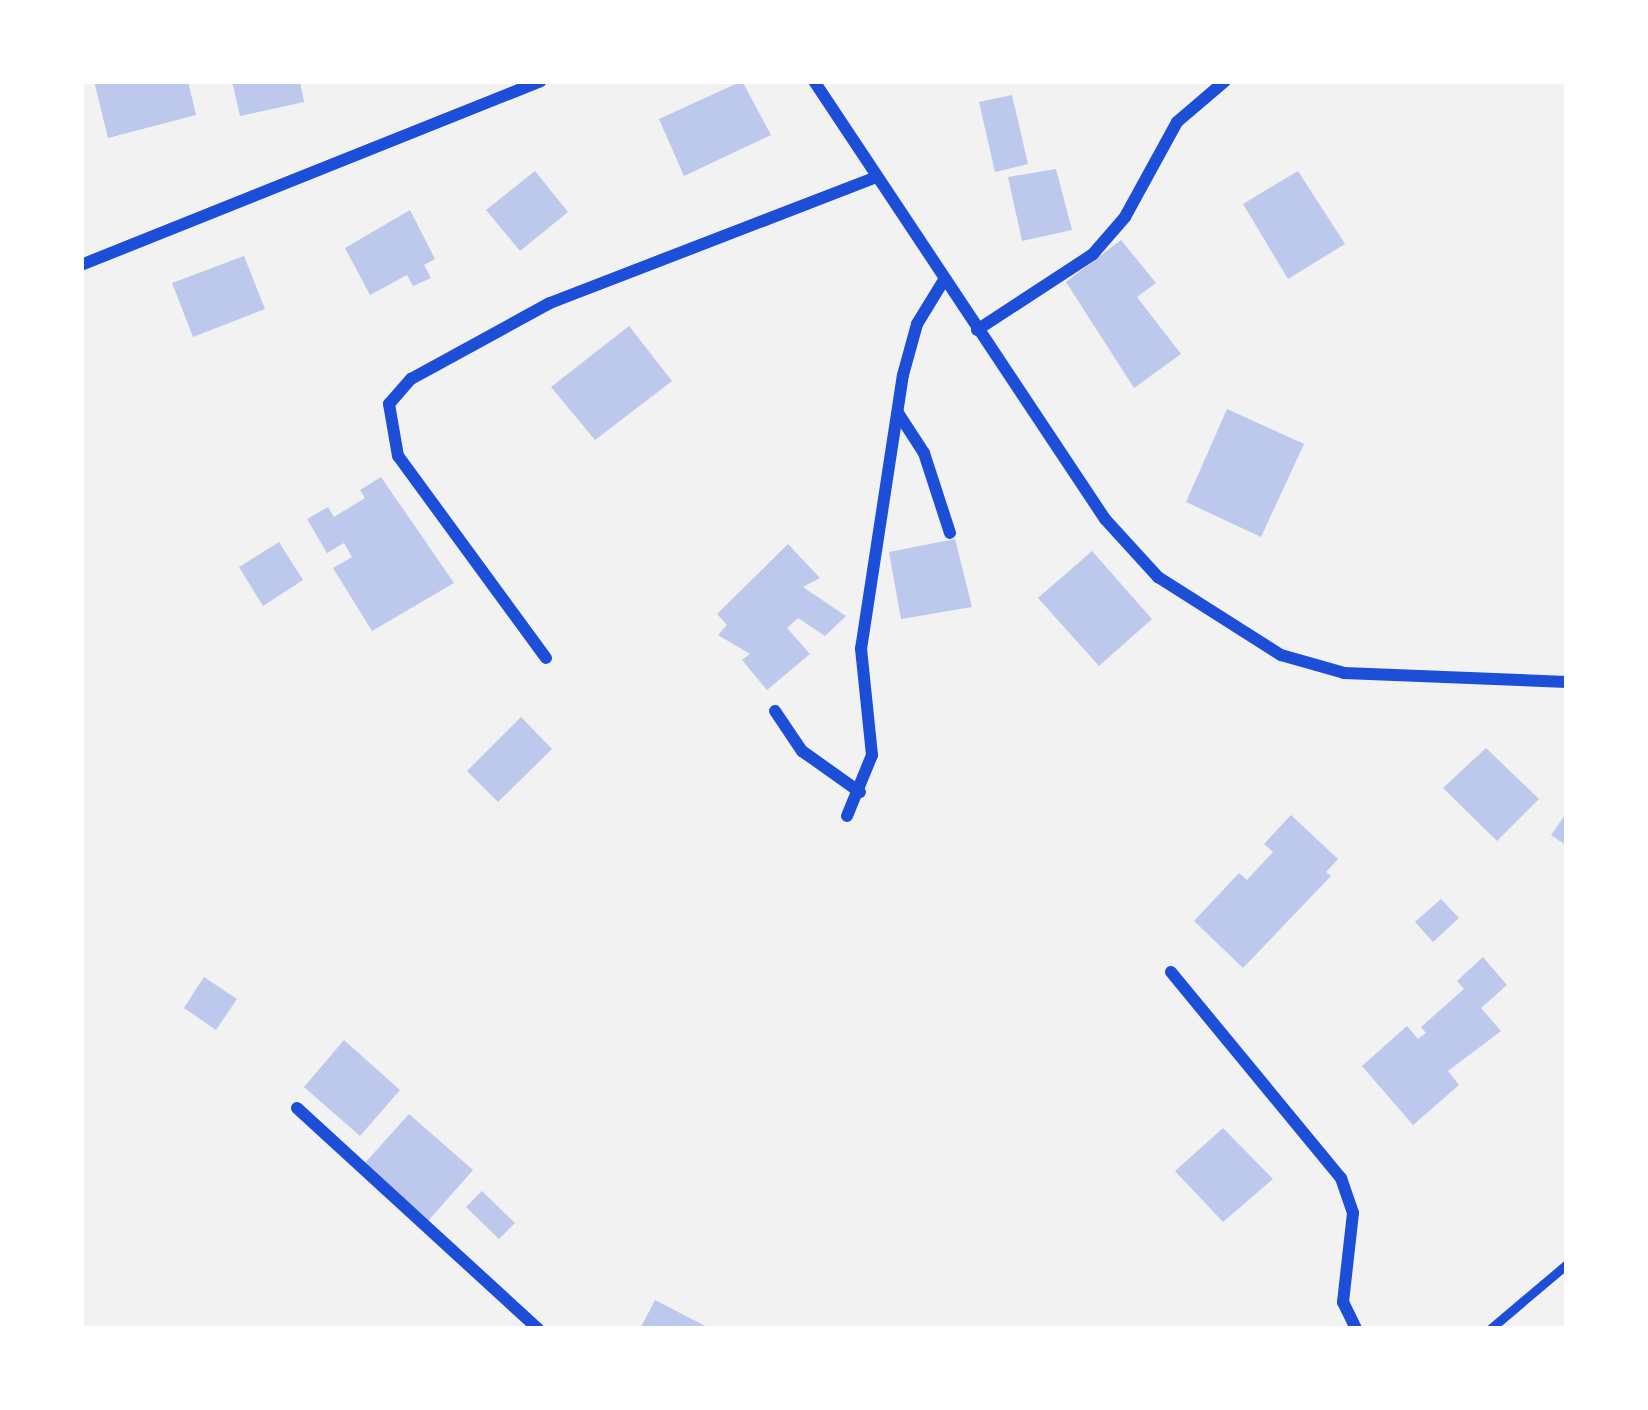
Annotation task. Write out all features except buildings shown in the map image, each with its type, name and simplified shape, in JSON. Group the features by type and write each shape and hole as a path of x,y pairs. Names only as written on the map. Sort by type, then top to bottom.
{"street":[{"path":"81,265 540,81"},
{"path":"814,81 1105,519 1158,577 1281,656 1344,673 1567,682"},
{"path":"977,330 1093,254 1125,217 1178,122 1225,81"},
{"path":"546,658 398,456 389,404 411,379 550,303 877,177"},
{"path":"848,816 872,755 861,650 897,412 917,324 944,280"},
{"path":"897,412 930,466 950,533"},
{"path":"776,711 802,751 860,792"},
{"path":"1171,972 1341,1178 1353,1213 1343,1302 1356,1329"},
{"path":"297,1108 538,1329"}],"lane":[{"path":"1490,1329 1567,1264"}]}
